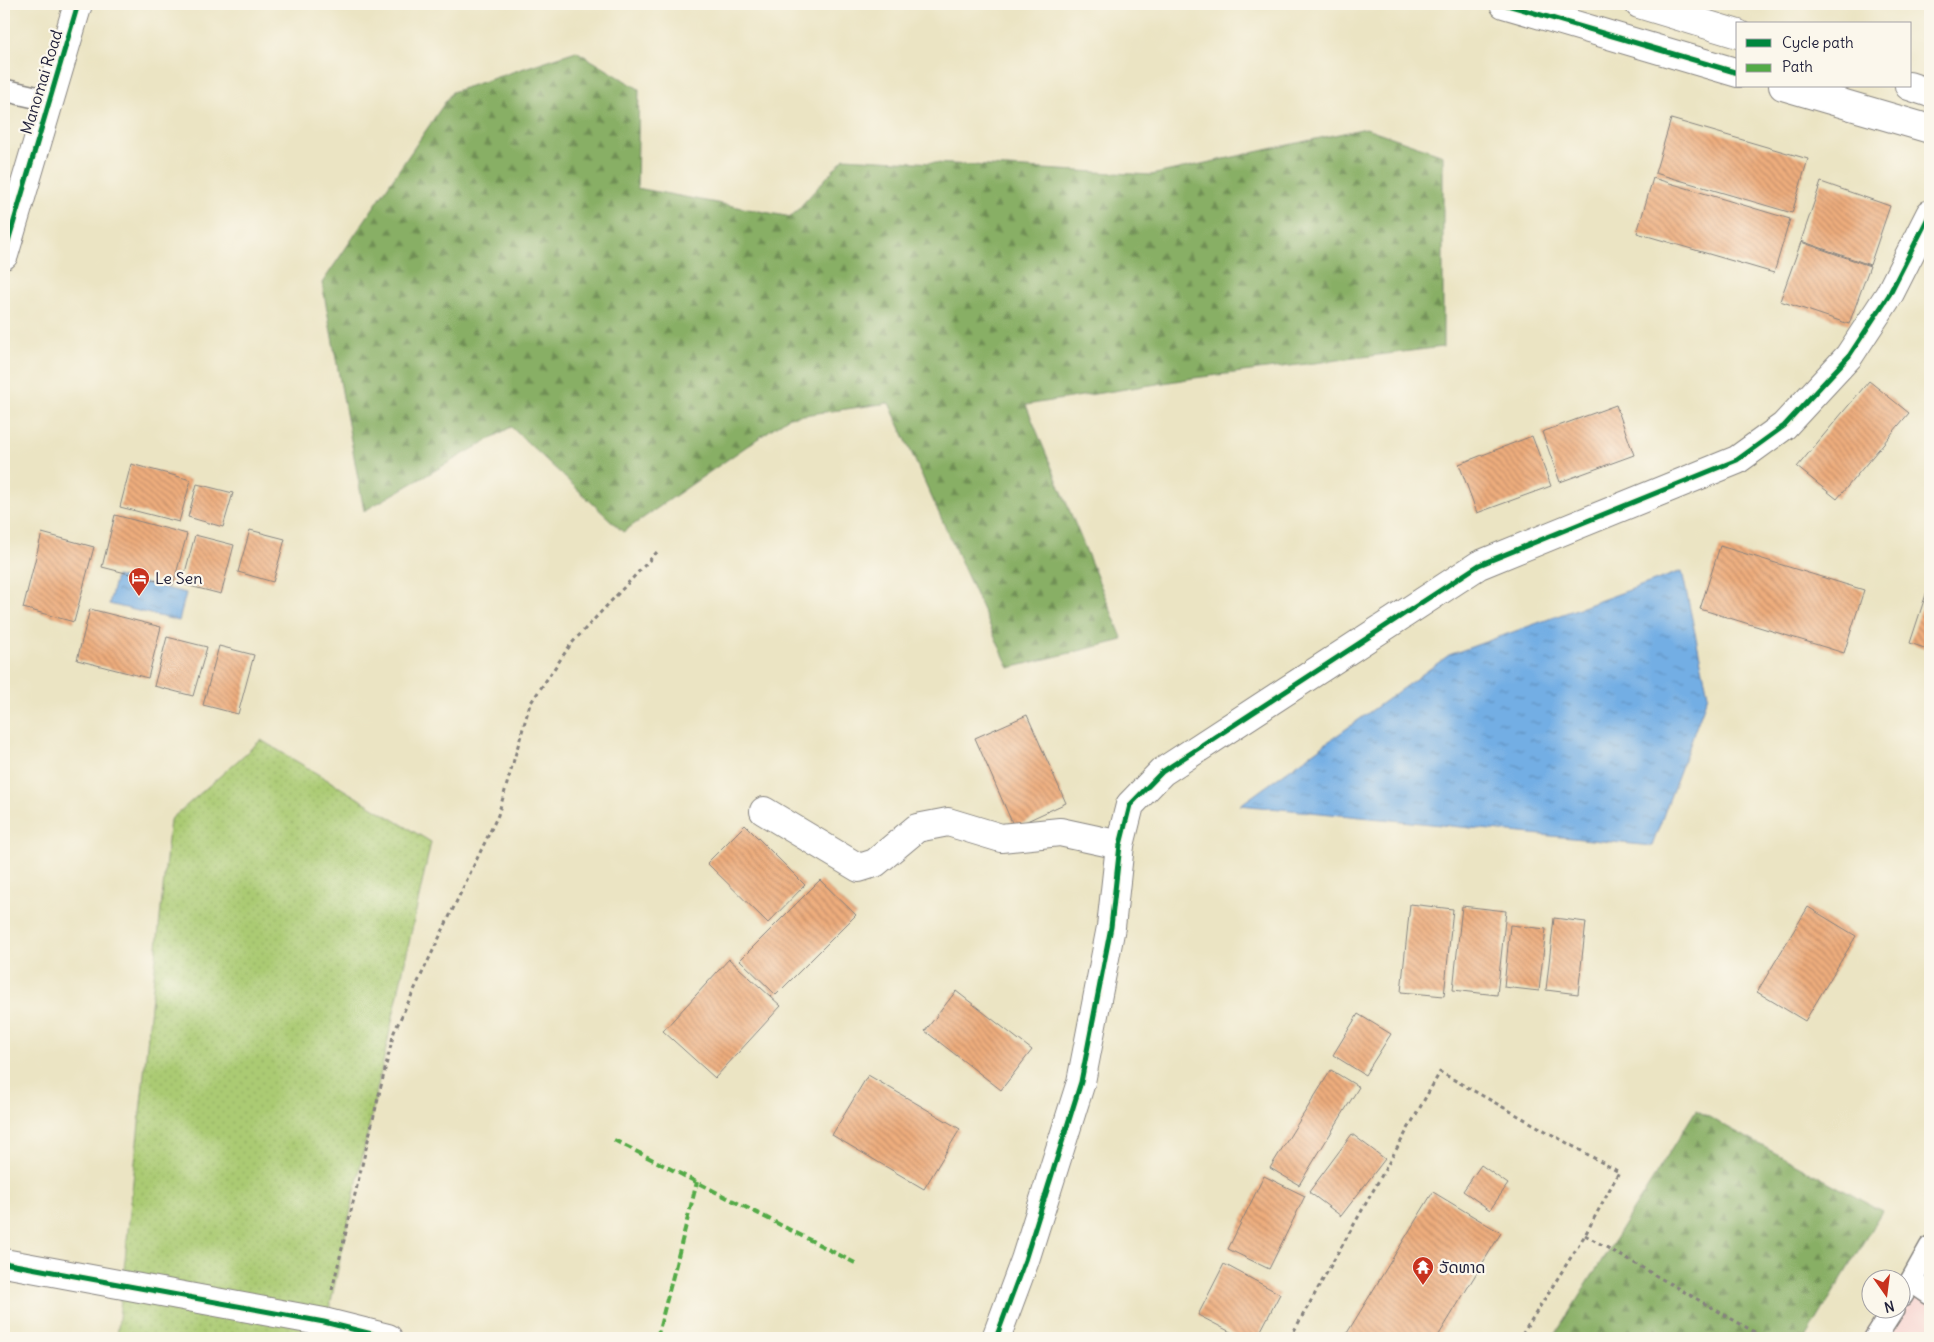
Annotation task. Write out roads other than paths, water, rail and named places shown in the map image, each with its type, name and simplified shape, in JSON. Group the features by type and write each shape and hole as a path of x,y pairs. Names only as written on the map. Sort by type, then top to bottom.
{"street":[{"name":"Manomai Road","path":"4,255 48,100 78,4"},
{"path":"1504,4 1736,72"},
{"path":"1639,4 1736,33"},
{"path":"1912,87 1930,93"},
{"path":"1791,88 1930,129"},
{"path":"996,1338 1025,1260 1081,1082 1111,927 1120,845 1130,805 1162,772 1479,565 1737,460 1784,426 1848,356 1889,295 1930,214"},
{"path":"764,810 859,868 875,863 917,828 948,822 1001,838 1060,832 1120,845"},
{"path":"4,1263 324,1322 388,1338"}],"lane":[{"path":"4,90 48,100"},
{"path":"1912,1278 1930,1247"},
{"path":"1912,1290 1930,1294"},
{"path":"1875,1338 1887,1320"}],"water":[{"path":"1682,571 1708,695 1652,846 1240,805 1449,655"},
{"path":"116,576 186,593 179,621 109,604"}],"place":[{"name":"Le Sen","path":"139,597"},
{"name":"ວັດທາດ","path":"1423,1286"}]}
